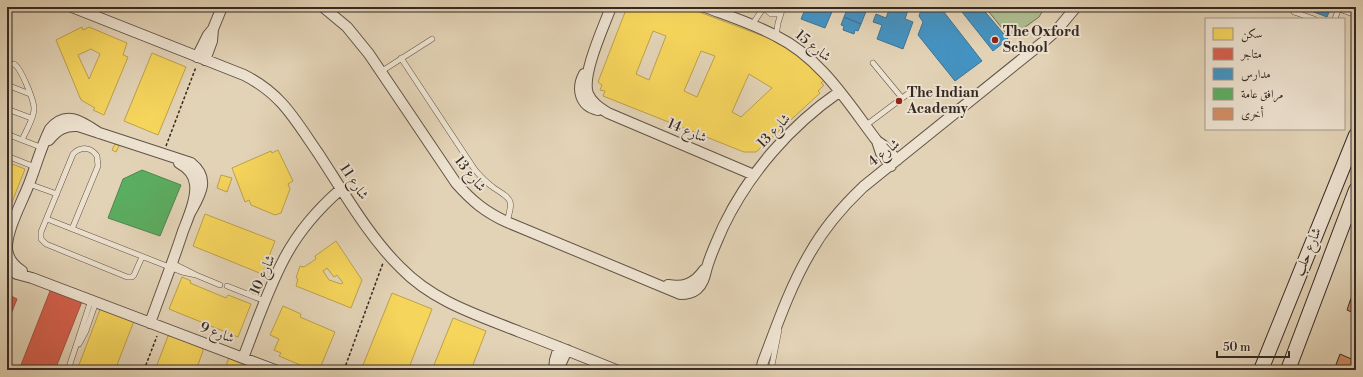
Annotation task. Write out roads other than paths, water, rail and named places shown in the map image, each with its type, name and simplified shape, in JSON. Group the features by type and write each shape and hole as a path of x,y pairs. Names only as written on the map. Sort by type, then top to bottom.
{"street":[{"name":"شارع 11","path":"72,7 256,81 278,97 294,117 343,192 387,253 412,279 449,303 616,370"},
{"path":"200,58 212,41 214,29 222,7"},
{"name":"شارع 13","path":"323,7 347,27 382,71 463,191 478,206 507,222 655,282 680,287 690,284 698,278 708,264 729,214 754,175 771,154 799,125 839,92"},
{"name":"شارع 14","path":"611,7 591,60 579,85 581,97 584,103 589,107 608,112 754,175"},
{"name":"شارع 15","path":"705,7 776,36 810,58 828,77 877,142 887,148 894,163"},
{"name":"شارع 4","path":"760,367 802,268 819,238 851,198 1042,43 1056,31 1076,7"},
{"name":"شارع 9","path":"32,278 16,268 10,259 8,254 9,227 29,184 50,129 54,124 65,119 78,120 99,132 166,156 191,163 196,167 202,178 202,191 190,213 150,323"},
{"name":"شارع حلب","path":"1261,370 1356,135"},
{"name":"شارع حلب","path":"1288,370 1356,190"},
{"name":"شارع 10","path":"243,358 277,274 292,246 300,233 320,210 328,207 343,192"},
{"name":"شارع 9","path":"7,268 17,274 94,301 275,370"},
{"path":"555,370 562,363 563,348"}],"lane":[{"path":"776,36 780,14 783,7"},
{"path":"752,25 764,8 771,14 780,14"},
{"path":"1335,18 1339,8 1356,15"},
{"path":"1294,12 1311,18"},
{"path":"382,71 432,38"},
{"path":"401,58 476,170 488,183 506,195 509,200 510,209 507,222"},
{"path":"873,62 902,98"},
{"path":"7,65 10,64 17,66 30,94 34,109 22,140"},
{"path":"7,85 30,94"},
{"path":"866,126 913,90"},
{"path":"7,109 31,118"},
{"path":"7,134 43,148"},
{"path":"72,229 98,166 97,156 91,149 81,148 73,154 47,219 41,239 46,244 126,277 132,277 134,275 142,257"},
{"path":"7,156 35,167"},
{"path":"29,184 57,194"},
{"path":"47,219 142,257 190,271 196,275 220,284"},
{"path":"227,286 266,301"},
{"path":"68,370 76,348 84,337 94,301"},
{"path":"771,370 778,339 779,322"}],"place":[{"name":"The Oxford School","path":"995,40"},
{"name":"The Indian Academy","path":"899,101"}]}
